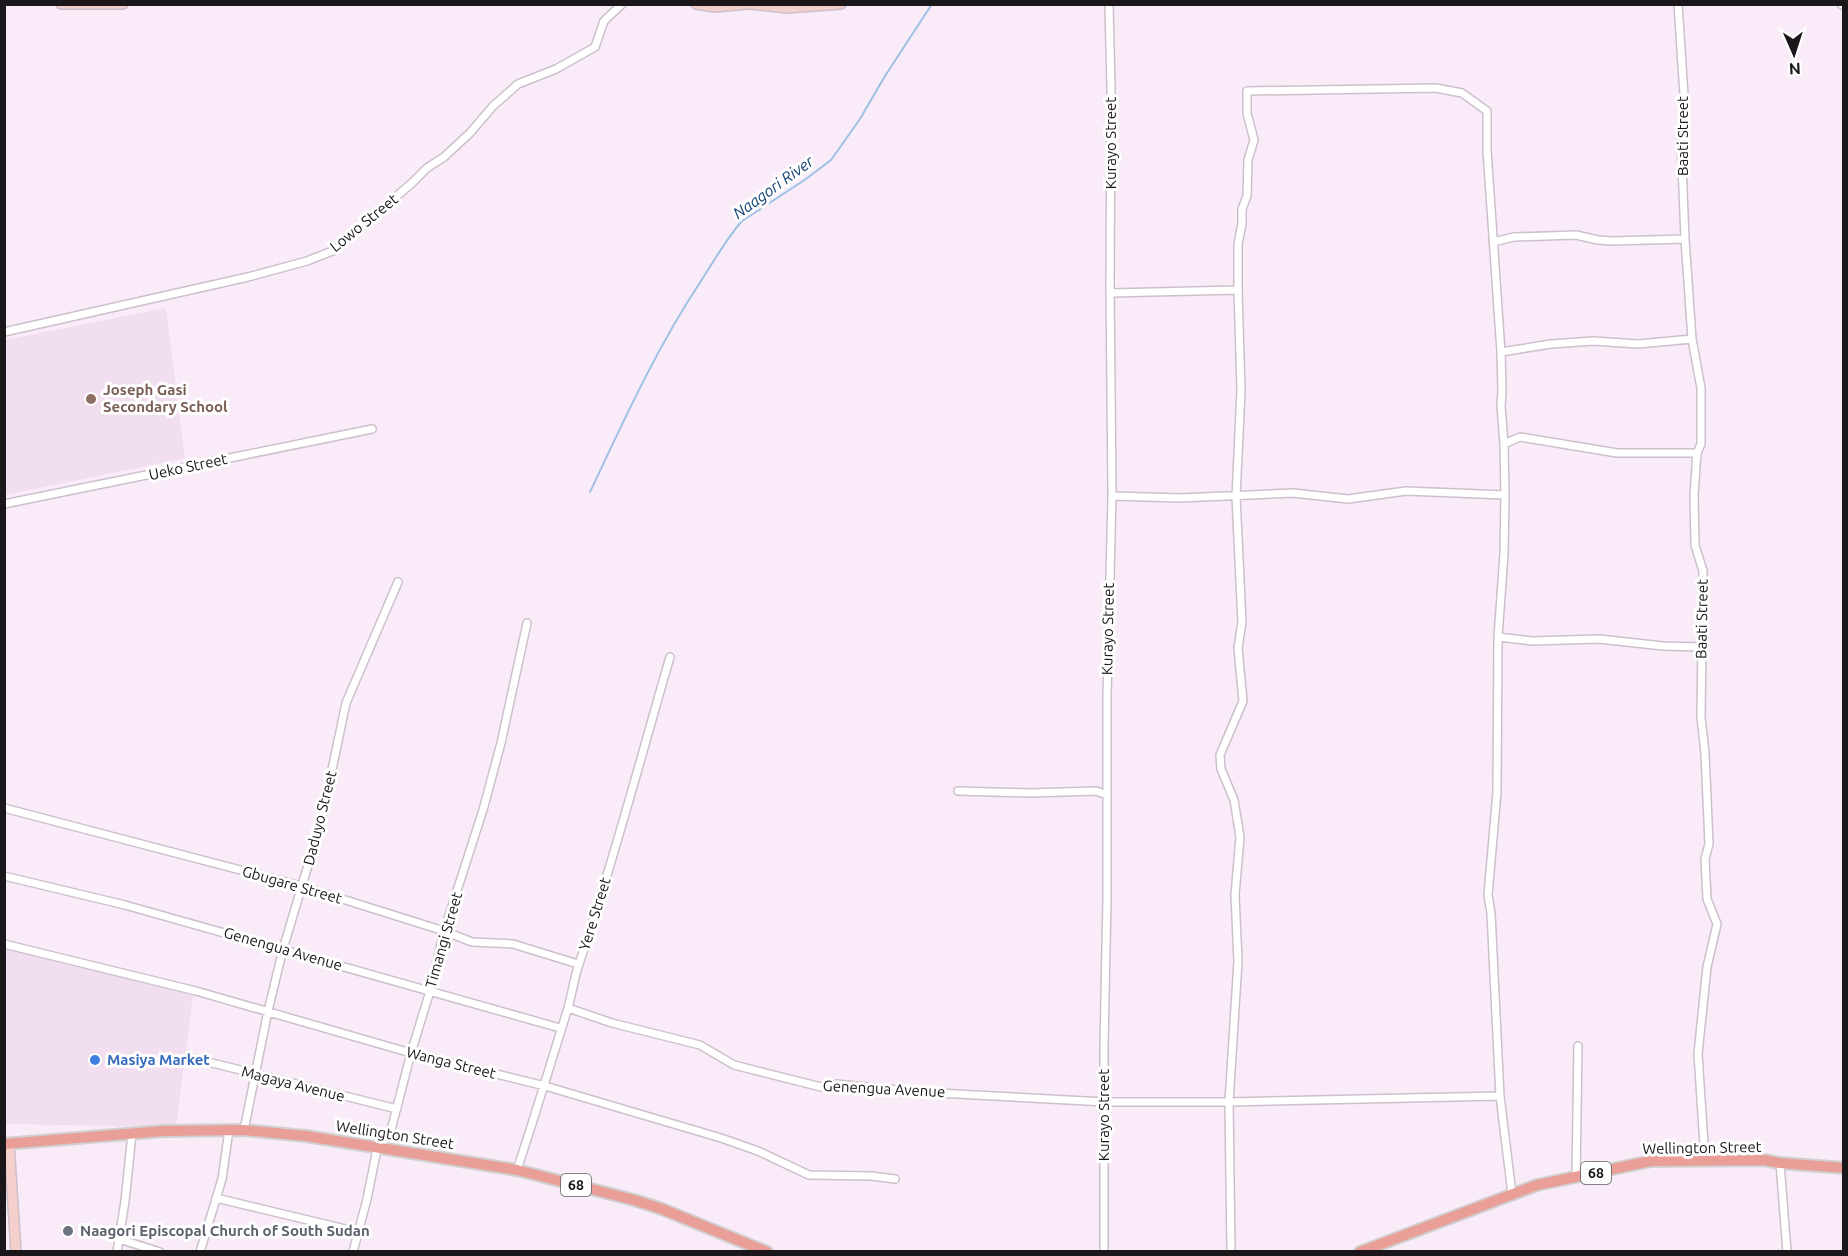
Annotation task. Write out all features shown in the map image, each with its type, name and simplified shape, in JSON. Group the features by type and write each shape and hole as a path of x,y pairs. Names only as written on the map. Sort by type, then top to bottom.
{"main road":[{"name":"Wellington Street","path":"7,1144 163,1131 244,1130 306,1136 517,1170 662,1209 767,1251"},
{"name":"Wellington Street","path":"1360,1251 1537,1185 1651,1161 1764,1160 1844,1168"}],"street":[{"path":"61,4 123,4"},
{"name":"Lowo Street","path":"4,332 248,277 308,261 335,250 427,168 444,157 470,133 493,106 518,84 556,69 595,47 604,21 622,4"},
{"path":"696,4 715,7 749,4 787,8 840,4"},
{"name":"Baati Street","path":"1678,4 1684,95 1682,140 1685,239 1692,339 1701,388 1701,444 1697,453 1694,495 1695,545 1703,571 1701,717 1709,844 1705,859 1707,899 1717,924 1707,968 1698,1054 1705,1160"},
{"name":"Kurayo Street","path":"1104,1251 1107,684 1112,496 1110,6"},
{"path":"1231,1251 1229,1101 1238,961 1234,895 1240,837 1233,800 1221,769 1220,755 1243,701 1238,648 1242,622 1236,497 1241,390 1238,244 1242,209 1247,196 1248,160 1254,140 1247,113 1247,91 1436,88 1462,93 1487,111 1492,242 1501,352 1505,495 1504,554 1498,637 1497,792 1488,895 1491,914 1500,1096 1512,1194"},
{"path":"1492,242 1514,237 1576,235 1612,241 1685,239"},
{"path":"1110,293 1238,290"},
{"path":"1501,352 1551,344 1593,341 1638,344 1692,339"},
{"name":"Ueko Street","path":"4,504 372,429"},
{"path":"1504,444 1520,437 1617,453 1697,453"},
{"path":"1112,496 1180,498 1293,493 1348,499 1406,491 1505,495"},
{"name":"Daduyo Street","path":"244,1130 268,1011 283,949 321,822 346,703 398,582"},
{"name":"Timangi Street","path":"353,1251 377,1149 390,1134 430,991 444,931 486,799 501,743 527,623"},
{"path":"1498,637 1532,641 1599,639 1663,646 1701,647"},
{"name":"Yere Street","path":"517,1170 545,1086 560,1028 568,1008 578,964 618,840 670,657"},
{"path":"958,791 1031,793 1096,791 1107,795"},
{"name":"Gbugare Street","path":"4,808 301,886 472,942 513,944 578,964"},
{"name":"Genengua Avenue","path":"4,876 125,905 560,1028"},
{"name":"Wanga Street","path":"4,944 196,991 411,1053 545,1086 722,1138 809,1174 896,1179"},
{"name":"Genengua Avenue","path":"568,1008 612,1023 700,1045 734,1065 821,1087 836,1084 918,1092 1105,1102 1500,1096"},
{"path":"1576,1178 1578,1046"},
{"name":"Magaya Avenue","path":"188,1058 397,1109"},
{"path":"200,1251 222,1179 229,1130"},
{"path":"117,1251 132,1134"},
{"path":"7,1144 9,1226 16,1251"},
{"path":"1780,1163 1787,1251"},
{"path":"216,1198 358,1232"},
{"path":"119,1239 160,1251"}],"shaded area":[{"name":"Joseph Gasi Secondary School","path":"166,308 185,458 5,495 5,340"},
{"name":"Masiya Market","path":"4,947 193,996 176,1127 5,1124"}],"waterway":[{"name":"Naagori River","path":"590,492 656,358 685,306 725,243 742,221 831,160 860,119 932,4"}],"place":[{"name":"Joseph Gasi Secondary School","path":"91,399"},
{"name":"Masiya Market","path":"95,1060"},
{"name":"Naagori Episcopal Church of South Sudan","path":"68,1231"}]}
